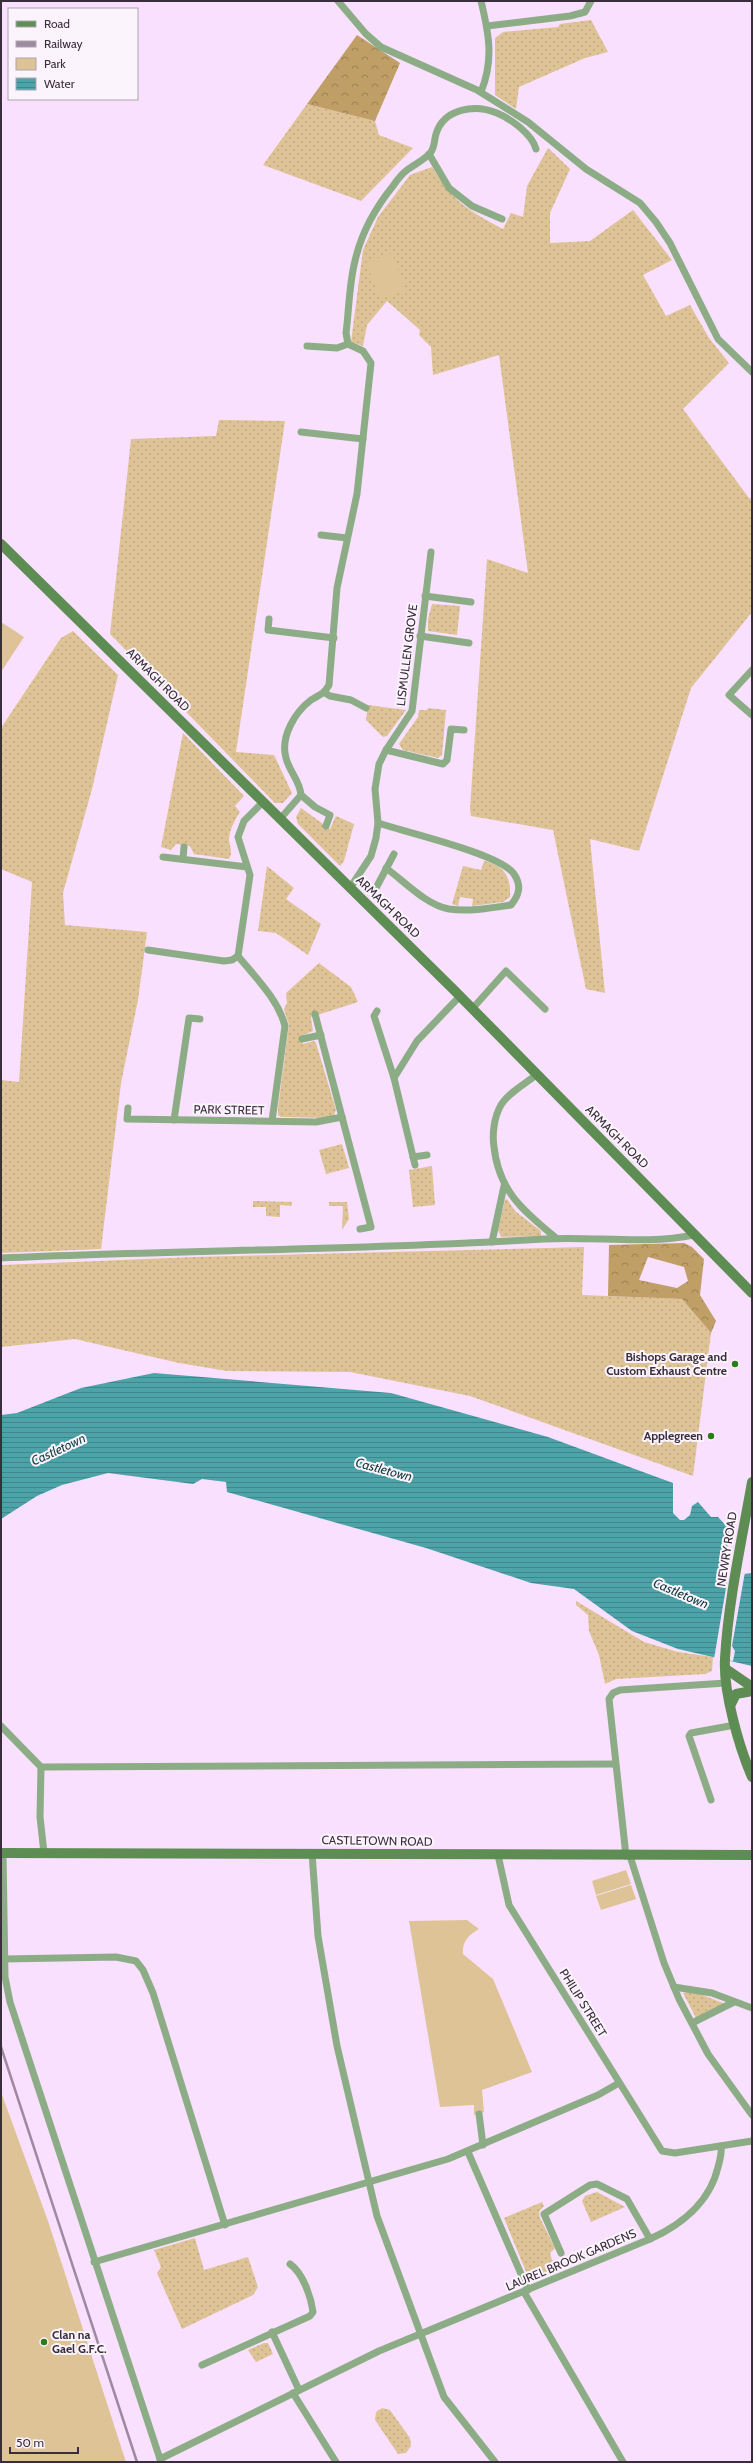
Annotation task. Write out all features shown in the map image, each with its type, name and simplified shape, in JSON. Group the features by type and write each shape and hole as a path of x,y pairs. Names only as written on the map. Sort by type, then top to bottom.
{"main road":[{"name":"ARMAGH ROAD","path":"1,544 460,996 752,1293"},
{"name":"NEWRY ROAD","path":"752,1482 738,1562 725,1665 726,1683 735,1725 752,1777"},
{"path":"725,1665 752,1686"},
{"path":"731,1704 736,1694 752,1691"},
{"name":"CASTLETOWN ROAD","path":"2,1853 312,1853 628,1856 752,1855"}],"street":[{"path":"338,1 381,47 481,92 528,122 586,169 640,203 656,222 670,243 718,339 752,372"},
{"path":"481,1 487,26 489,67 481,92"},
{"path":"487,26 570,16 585,12 591,1"},
{"path":"348,344 346,333 354,261 366,229 380,204 393,186 406,171 429,154 441,124 454,113 468,108 484,108 499,114 527,134 534,142 536,149"},
{"path":"429,154 449,188 472,206 502,219"},
{"path":"306,346 336,348 348,344 363,351 371,363 357,494 337,588 330,685 325,692 310,701 297,715 285,739 286,758 300,787 301,795 315,807 330,815 326,826"},
{"path":"301,432 363,439"},
{"path":"321,535 347,538"},
{"name":"LISMULLEN GROVE","path":"350,888 371,856 378,824 375,789 379,764 386,750 412,711 431,552"},
{"path":"425,596 471,602"},
{"path":"269,619 268,630 334,638"},
{"path":"420,636 469,643"},
{"path":"752,670 729,695 752,715"},
{"path":"325,692 330,696 350,700 366,708"},
{"path":"386,750 443,764 447,760 451,729 464,730"},
{"path":"280,819 301,795"},
{"path":"263,802 244,821 238,837 250,875 238,956 270,995 282,1015 285,1026 272,1121"},
{"path":"378,824 494,859 514,874 519,883 519,895 511,905 482,909 449,909 425,897 386,868"},
{"path":"183,859 184,847"},
{"path":"376,888 394,854"},
{"path":"163,857 247,867"},
{"path":"148,950 224,961 232,960 238,956"},
{"path":"472,1009 506,971 545,1009"},
{"path":"394,1078 417,1041 460,996"},
{"path":"376,1011 374,1016 394,1078 415,1165"},
{"path":"315,1014 372,1227 360,1229"},
{"path":"174,1120 189,1018 200,1020"},
{"path":"302,1039 321,1035"},
{"path":"536,1075 509,1096 498,1113 493,1139 498,1167 504,1186 525,1212 556,1238"},
{"name":"PARK STREET","path":"128,1108 127,1119 316,1122 342,1117"},
{"path":"413,1157 428,1155"},
{"path":"492,1242 504,1186"},
{"path":"1,1258 429,1246 556,1238 651,1239 694,1235"},
{"path":"726,1683 620,1690 613,1693 609,1699 615,1764 628,1856 664,1963 674,1987 708,2054 752,2115"},
{"path":"711,1800 689,1736 691,1733 735,1725"},
{"path":"1,1726 41,1767 40,1817 44,1853"},
{"path":"41,1767 615,1764"},
{"path":"2,1853 4,1959 5,1977 10,2002 160,2460"},
{"path":"312,1853 318,1936 337,2046 368,2183 377,2216 444,2397 495,2462"},
{"name":"PHILIP STREET","path":"498,1855 509,1905 658,2147 662,2151 667,2152 721,2146"},
{"path":"4,1959 116,1957 136,1961 143,1970 153,1993 225,2225"},
{"path":"674,1987 712,1993 752,2008"},
{"path":"692,2023 734,2002"},
{"path":"94,2262 368,2183 468,2152 598,2095 619,2083"},
{"path":"479,2114 483,2145"},
{"path":"650,2238 681,2222 703,2200 717,2170 722,2152 721,2146 752,2141"},
{"path":"468,2152 526,2291 623,2462"},
{"name":"LAUREL BROOK GARDENS","path":"160,2460 375,2354 650,2238 627,2200 602,2186 590,2185 544,2214 560,2253"},
{"path":"202,2365 272,2332 298,2322 313,2312 312,2303 298,2272 290,2264"},
{"path":"272,2332 296,2392 336,2462"}],"green space":[{"path":"591,20 608,52 585,58 519,87 516,109 495,95 495,38 503,32 558,27 560,24"},
{"path":"357,35 400,63 375,121 307,104"},
{"path":"307,104 375,121 379,135 413,148 361,201 263,165"},
{"path":"548,148 570,169 550,213 550,243 590,241 633,210 672,260 643,275 666,316 690,305 709,338 729,363 683,409 749,498 752,499 752,612 691,688 639,851 590,839 605,993 586,989 553,830 471,816 470,809 487,559 528,573 499,355 433,375 431,347 419,335 420,330 387,301 367,325 363,346 351,342 363,250 378,217 410,175 432,167 439,179 462,204 503,229 511,213 523,217 527,186"},
{"path":"392,253 406,290 380,300 366,262"},
{"path":"219,420 285,421 236,752 274,755 292,793 283,803 275,803 110,634 131,439 216,436"},
{"path":"432,604 460,606 457,635 428,631 428,619"},
{"path":"1,622 24,637 1,672"},
{"path":"73,631 118,675 92,789 63,893 65,925 147,932 138,1000 121,1083 101,1249 1,1253 1,1080 19,1082 32,882 1,869 1,728 61,638"},
{"path":"368,705 406,710 387,736 383,737 366,720"},
{"path":"428,708 446,710 442,755 438,758 403,750 399,744 418,717 419,710 427,710"},
{"path":"183,733 244,796 235,806 240,812 230,833 229,840 231,852 229,859 194,854 190,846 176,844 171,850 161,847"},
{"path":"301,808 330,829 336,816 354,824 344,861 340,866 298,824 296,817"},
{"path":"484,861 497,866 505,873 508,878 510,897 503,902 472,906 473,899 460,897 458,906 452,904 463,866 481,870"},
{"path":"267,866 294,888 286,899 321,924 308,955 276,933 258,931"},
{"path":"319,963 351,987 358,1002 311,1017 313,1031 301,1036 303,1044 314,1041 316,1043 336,1110 334,1115 329,1118 281,1117 278,1115 278,1108 289,1025 284,1009 287,1003 286,993"},
{"path":"342,1144 349,1168 326,1174 319,1150"},
{"path":"432,1166 435,1205 413,1207 409,1170"},
{"path":"507,1199 515,1211 541,1231 541,1236 501,1237 498,1230 505,1200"},
{"path":"253,1201 292,1202 292,1206 280,1205 280,1217 266,1216 266,1207 253,1207"},
{"path":"329,1202 347,1202 349,1219 342,1230 343,1206 329,1206"},
{"path":"684,1243 692,1247 704,1259 700,1295 716,1321 711,1333 682,1299 608,1296 609,1245","holes":["648,1257 684,1267 688,1281 677,1288 639,1280"]},
{"path":"584,1247 582,1295 682,1299 711,1333 693,1476 470,1396 350,1372 227,1371 179,1363 75,1339 1,1347 1,1265 195,1257"},
{"path":"576,1601 644,1642 678,1652 713,1657 712,1671 705,1674 616,1679 605,1684 599,1655 589,1631 588,1615 576,1605"},
{"path":"626,1870 631,1884 596,1895 592,1881"},
{"path":"631,1885 636,1899 601,1910 596,1896"},
{"path":"467,1920 479,1929 466,1939 463,1954 493,1979 532,2072 482,2090 484,2112 474,2115 474,2105 440,2107 409,1921"},
{"path":"692,1991 723,2003 724,2006 696,2018 683,1993"},
{"name":"Clan na Gael G.F.C.","path":"1,2092 48,2221 126,2462 1,2462"},
{"path":"597,2192 625,2207 591,2222 582,2201 585,2196"},
{"path":"542,2202 544,2206 539,2212 540,2218 555,2248 550,2253 552,2260 561,2260 565,2267 537,2277 527,2274 504,2218"},
{"path":"195,2238 204,2270 248,2257 258,2287 253,2295 182,2329 157,2273 161,2267 154,2250"},
{"path":"264,2343 268,2343 273,2354 256,2362 248,2350"},
{"path":"382,2408 390,2410 410,2438 411,2446 406,2453 398,2454 375,2420 376,2412"}],"water":[{"name":"Castletown","path":"154,1373 391,1393 548,1437 673,1483 673,1513 680,1520 684,1520 690,1515 692,1506 698,1502 711,1517 718,1517 729,1529 725,1571 735,1575 752,1573 752,1666 678,1649 632,1631 574,1589 531,1583 426,1548 227,1492 226,1482 202,1479 193,1484 108,1473 62,1485 37,1496 1,1519 1,1415 17,1413 81,1388"}],"pier":[{"path":"727,1560 727,1570 735,1573 745,1572 732,1646 735,1651 733,1661 714,1659 727,1582 725,1569"}],"railway":[{"path":"1,2047 137,2462"}],"place":[{"name":"Bishops Garage and Custom Exhaust Centre","path":"735,1364"},
{"name":"Applegreen","path":"711,1436"},
{"name":"Clan na Gael G.F.C.","path":"44,2342"}]}
